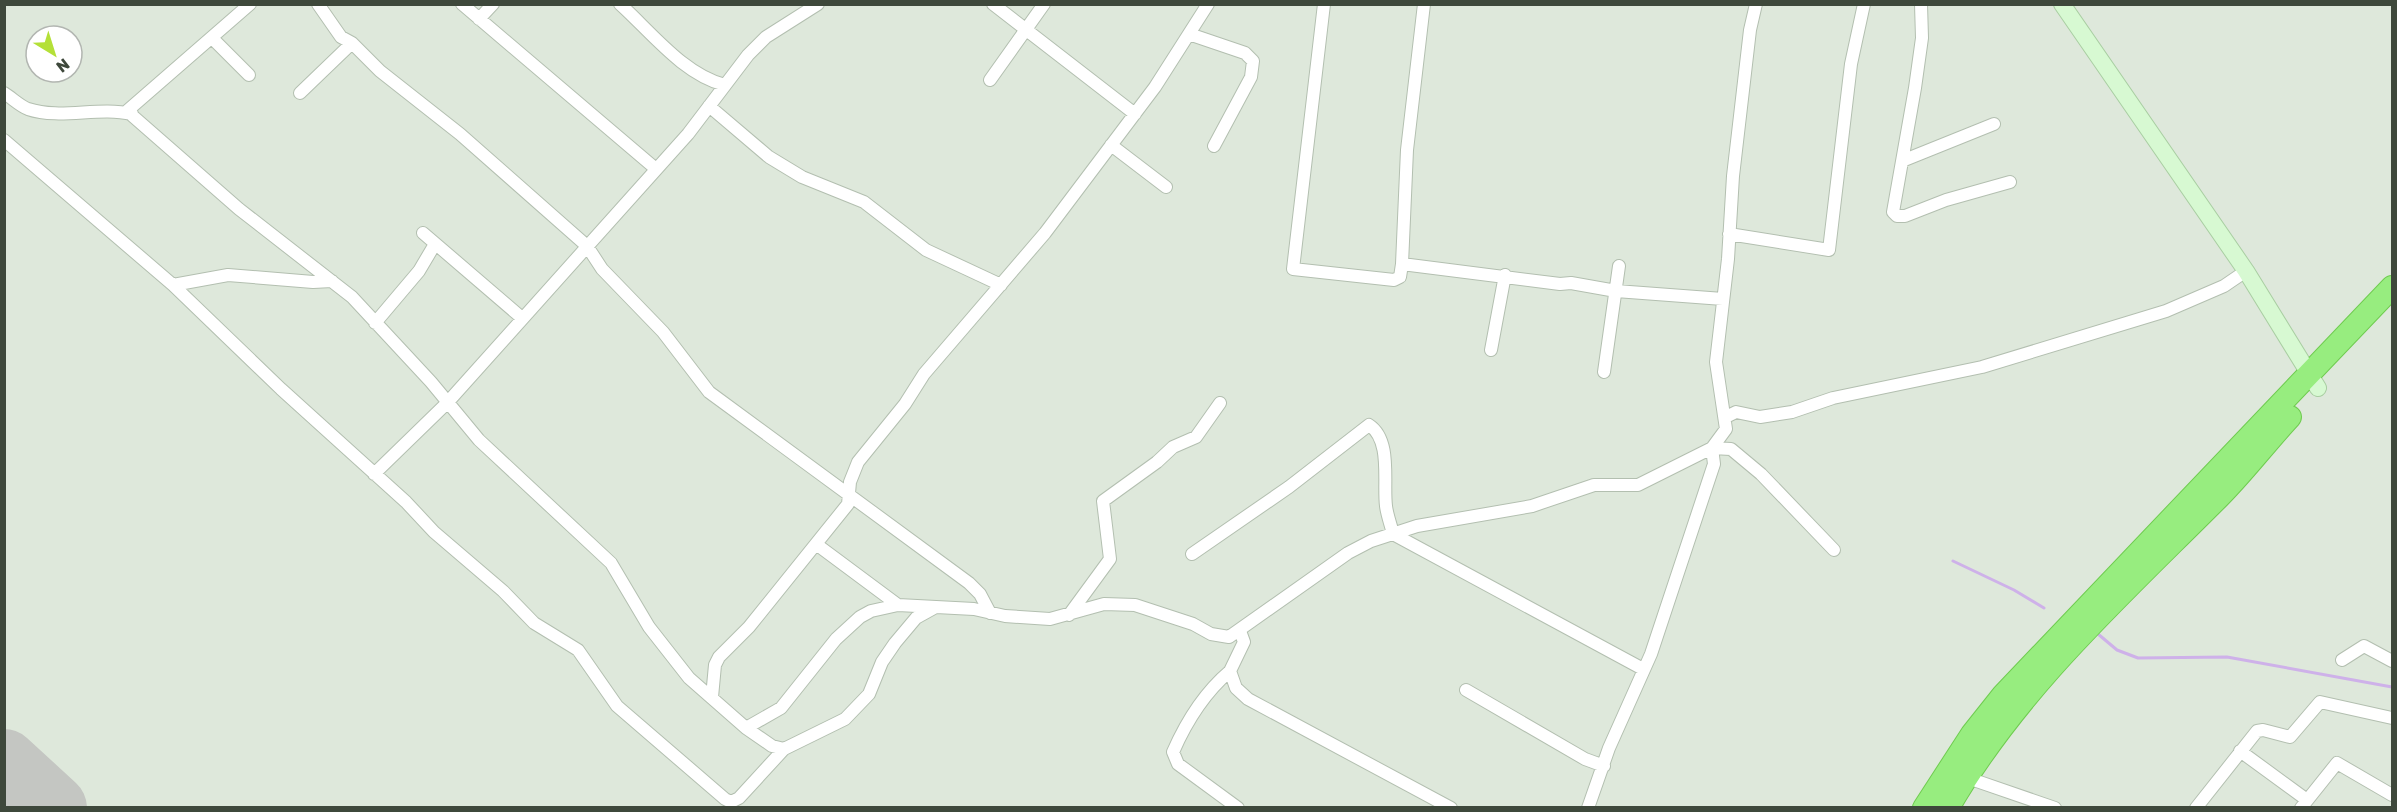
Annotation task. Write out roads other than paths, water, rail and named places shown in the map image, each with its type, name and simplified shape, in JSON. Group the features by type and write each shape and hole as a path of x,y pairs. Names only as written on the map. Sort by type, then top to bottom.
{"highway":[{"path":"1924,807 1996,734 2037,684 2164,550 2215,501 2392,287"},
{"path":"2314,381 2392,309"},
{"path":"1948,807 1956,774"}],"main road":[{"path":"2062,4 2246,271 2314,381"}],"street":[{"path":"250,4 213,39 127,111 239,209 352,297 479,440 611,563 667,652 689,678 746,728 772,746 784,749"},
{"path":"318,4 332,26 380,71 460,134 587,246 602,269 663,332 710,392 969,583 980,594 990,613"},
{"path":"462,4 656,169"},
{"path":"479,19 493,4"},
{"path":"620,4 694,70 709,81 725,85"},
{"path":"374,474 447,403 656,169 748,55 786,22 818,4"},
{"path":"993,4 1135,114"},
{"path":"990,80 1044,4"},
{"path":"1324,4 1293,269 1394,280 1400,277 1402,264 1407,150 1424,4"},
{"path":"746,728 781,708 836,639 860,617 871,611 898,605 974,609 990,613 1050,619 1104,604 1135,605 1222,637 1240,631 1348,553 1371,541 1417,526 1532,506 1594,485 1638,485 1712,448 1726,429 1726,417 1718,388 1716,362 1750,30 1756,4"},
{"path":"1729,234 1829,250 1851,64 1864,4"},
{"path":"1921,4 1920,48 1893,212 1897,216 2010,182"},
{"path":"712,697 715,665 719,657 749,627 848,504 850,482 858,462 905,404 924,374 1045,233 1135,114 1189,34 1205,6"},
{"path":"1189,34 1245,53 1253,61 1251,77 1214,146"},
{"path":"213,39 249,75"},
{"path":"300,93 352,43"},
{"path":"4,93 26,108 44,112 117,110 133,115"},
{"path":"709,106 769,157 802,177 864,202 926,250 1001,285"},
{"path":"1902,161 1994,124"},
{"path":"4,140 173,285 534,623 578,650 617,706 725,799 731,802 739,798 784,749 845,719 869,694 882,662 895,643 916,618 934,608"},
{"path":"1111,145 1166,187"},
{"path":"423,233 522,318"},
{"path":"375,323 419,271 435,244"},
{"path":"1402,264 1505,275 1616,291 1723,299"},
{"path":"1604,372 1619,266"},
{"path":"1726,417 1736,412 1760,417 1792,412 1833,398 1982,367 2166,310 2224,286 2246,271"},
{"path":"173,285 228,275 314,282 332,281"},
{"path":"1491,350 1505,275"},
{"path":"1069,615 1110,559 1103,501 1173,447 1196,437 1220,403"},
{"path":"1192,554 1289,486 1369,425 1378,431 1383,445 1386,508 1393,534 1643,669"},
{"path":"1712,448 1731,449 1761,474 1834,550"},
{"path":"1588,807 1662,623 1714,464 1712,448"},
{"path":"816,544 898,605"},
{"path":"1238,807 1178,764 1173,752 1185,723 1213,685 1230,670 1244,642 1240,631"},
{"path":"2342,660 2364,646 2392,659"},
{"path":"1230,670 1236,688 1248,699 1451,807"},
{"path":"1466,690 1585,759 1604,766"},
{"path":"2196,807 2240,751 2260,730 2290,737 2320,702 2392,718"},
{"path":"2240,751 2304,804 2337,763 2392,795"},
{"path":"1956,774 2055,807"}],"waterway":[{"path":"1953,561 2014,590 2044,608"},
{"path":"2098,634 2117,650 2138,658 2227,657 2392,687"}]}
